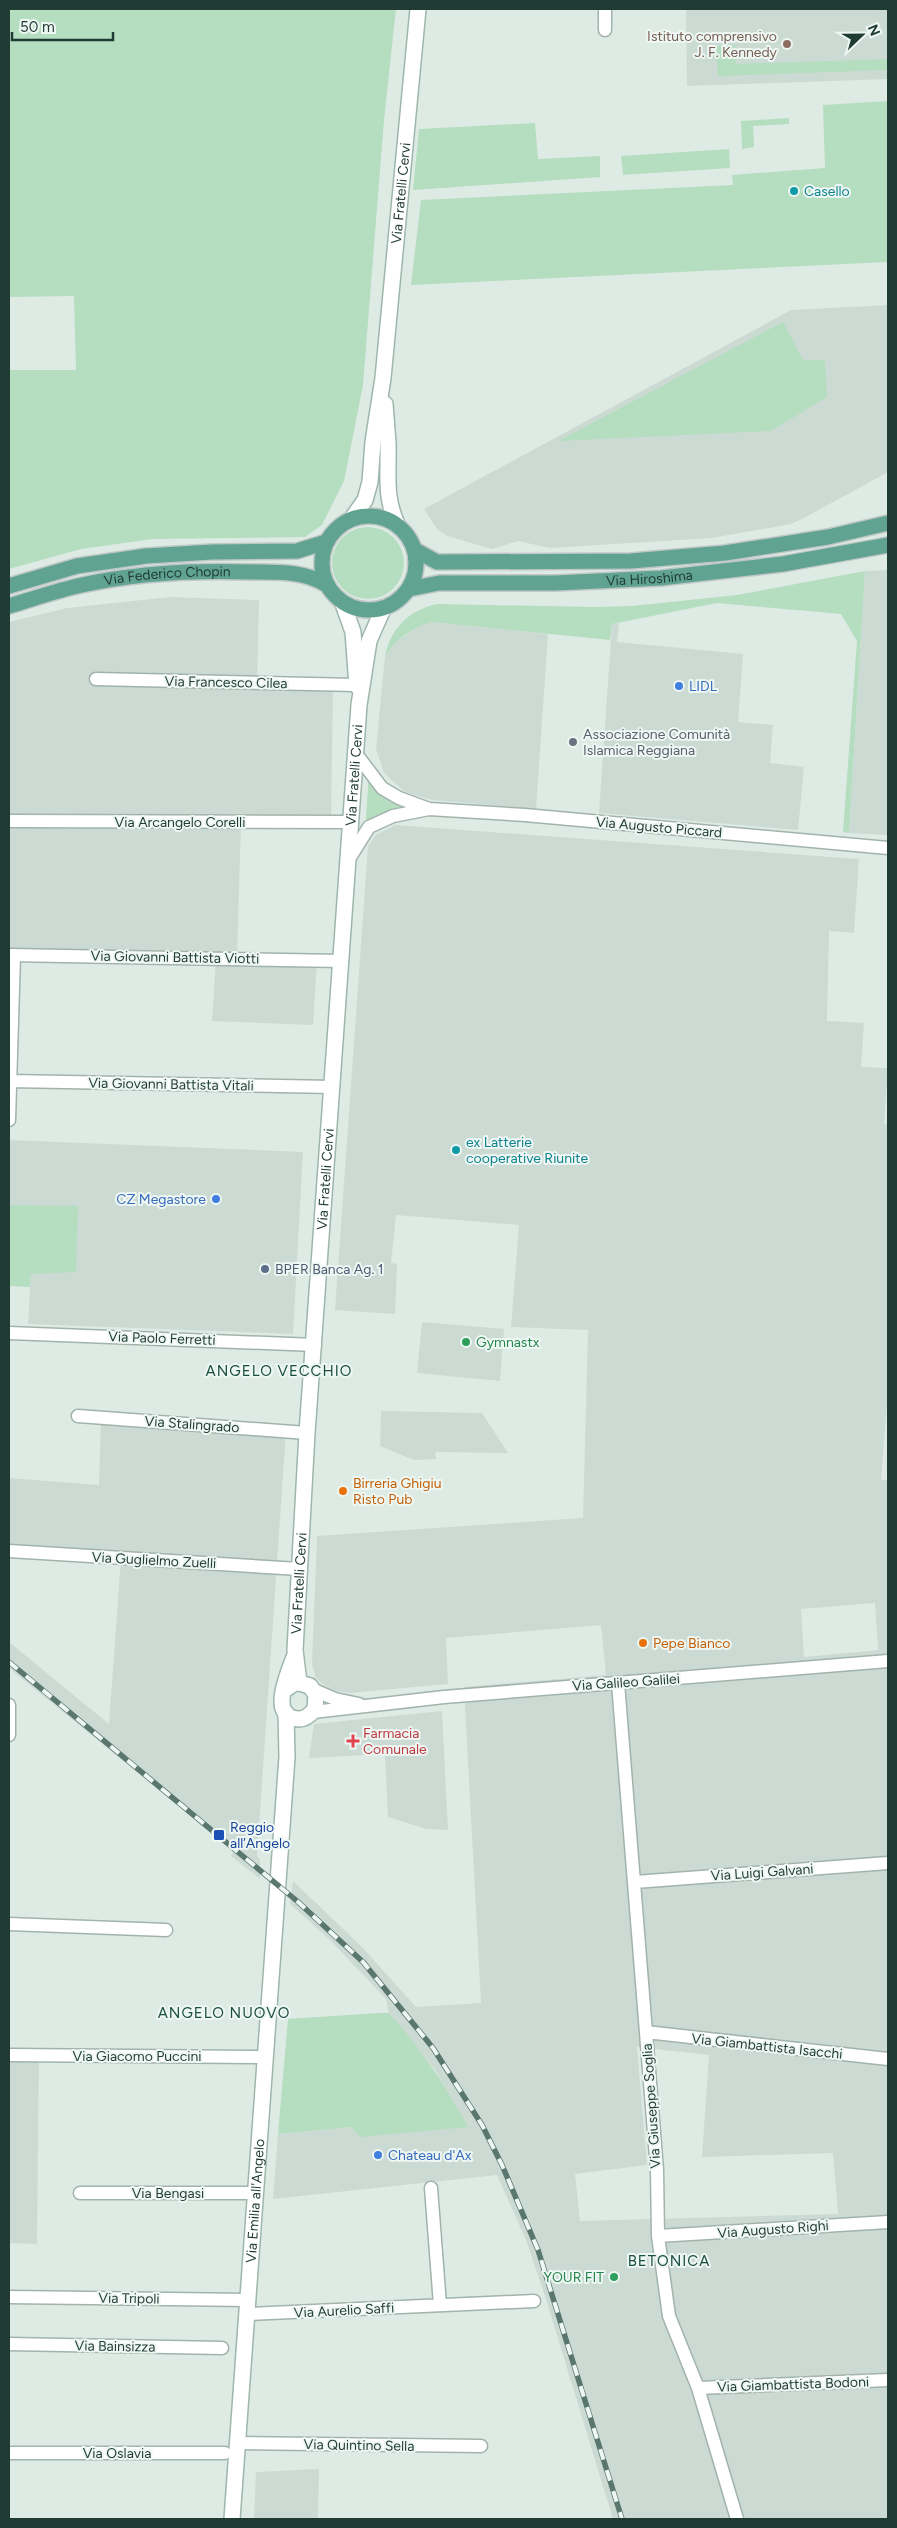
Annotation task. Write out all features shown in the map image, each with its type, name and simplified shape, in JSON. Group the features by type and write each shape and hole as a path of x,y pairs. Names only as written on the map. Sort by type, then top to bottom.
{"main road":[{"name":"Via Fratelli Cervi","path":"359,705 353,632 343,604 334,596 327,585 322,559 326,542 342,523 353,517 368,492 373,442 383,378 418,9"},
{"name":"Via Fratelli Cervi","path":"383,378 388,443 386,490 390,508 397,524 408,536 415,550"},
{"path":"353,517 368,515 383,517 397,524"},
{"name":"Via Hiroshima","path":"415,550 437,562 631,561 725,553 828,537 888,523"},
{"name":"Via Federico Chopin","path":"9,586 77,566 146,556 212,552 297,551 326,542"},
{"name":"Via Hiroshima","path":"409,589 439,583 556,583 661,578 783,564 888,545"},
{"path":"343,604 369,611 383,609 394,604 409,589 415,576 415,550"},
{"name":"Via Federico Chopin","path":"9,606 82,585 147,574 208,570 298,573 315,578 327,585"},
{"name":"Via Fratelli Cervi","path":"299,1682 295,1653 307,1433 357,755 359,705 369,641 383,609"},
{"name":"Via Fratelli Cervi","path":"284,1691 295,1653"},
{"path":"299,1682 310,1686 314,1690 317,1701 307,1715 287,1757 286,1713 281,1703 284,1691 292,1684 299,1682"},
{"path":"286,1713 294,1718 307,1715"},
{"name":"Via Emilia all'Angelo","path":"232,2519 287,1757"}],"street":[{"path":"605,9 606,30"},
{"name":"Via Francesco Cilea","path":"96,679 356,685"},
{"name":"Via Augusto Piccard","path":"357,755 382,788 399,798 429,809"},
{"name":"Via Augusto Piccard","path":"349,859 369,827 393,816 429,809 525,815 888,848"},
{"name":"Via Arcangelo Corelli","path":"9,821 352,822"},
{"path":"9,1120 11,955"},
{"name":"Via Giovanni Battista Viotti","path":"11,955 342,961"},
{"name":"Via Giovanni Battista Vitali","path":"10,1081 333,1087"},
{"name":"Via Paolo Ferretti","path":"9,1333 314,1345"},
{"name":"Via Stalingrado","path":"78,1416 307,1433"},
{"name":"Via Guglielmo Zuelli","path":"9,1551 299,1569"},
{"name":"Via Galileo Galilei","path":"307,1715 364,1705 618,1682 888,1661"},
{"name":"Via Giuseppe Soglia","path":"618,1682 657,2170 658,2236 669,2316 698,2388 737,2519"},
{"name":"Via Galileo Galilei","path":"314,1690 335,1699 364,1705"},
{"path":"9,1705 9,1735"},
{"name":"Via Luigi Galvani","path":"635,1882 888,1863"},
{"path":"9,1924 166,1930"},
{"name":"Via Giambattista Isacchi","path":"646,2032 888,2059"},
{"name":"Via Giacomo Puccini","path":"9,2055 265,2057"},
{"path":"431,2188 440,2305"},
{"name":"Via Bengasi","path":"80,2193 256,2193"},
{"name":"Via Augusto Righi","path":"658,2236 888,2222"},
{"name":"Via Tripoli","path":"9,2297 248,2307"},
{"name":"Via Aurelio Saffi","path":"248,2307 440,2305 534,2301"},
{"name":"Via Bainsizza","path":"9,2344 222,2348"},
{"name":"Via Giambattista Bodoni","path":"698,2388 888,2380"},
{"name":"Via Quintino Sella","path":"237,2443 481,2446"},
{"name":"Via Oslavia","path":"9,2453 225,2454"}],"shaded area":[{"name":"Istituto comprensivo J. F. Kennedy","path":"686,9 888,9 888,79 687,86"},
{"path":"888,305 888,472 791,524 712,538 550,548 518,541 492,549 447,536 437,529 424,509 791,310"},
{"path":"888,570 888,835 849,833 865,571"},
{"path":"170,597 259,600 257,683 333,684 331,822 241,822 237,958 317,961 313,1025 212,1021 216,959 9,955 9,622 67,608"},
{"path":"432,622 548,634 536,809 432,800 405,792 384,773 376,749 385,656 394,643 421,625"},
{"path":"619,623 617,642 743,654 738,722 773,725 770,763 804,767 798,830 599,813 612,624"},
{"path":"395,825 859,859 854,933 829,931 827,1021 864,1023 861,1067 888,1068 884,1124 888,1125 888,1391 881,1480 888,1480 888,2519 613,2519 545,2296 526,2240 497,2175 273,2199 278,2134 352,2127 467,2127 435,2070 389,2013 386,1999 330,1940 290,1904 293,1881 362,1947 416,2007 481,2003 464,1687 606,1675 601,1625 446,1638 448,1684 350,1693 337,1691 324,1685 316,1678 312,1664 317,1536 583,1518 588,1330 511,1327 519,1225 396,1215 391,1263 397,1264 395,1314 335,1310 368,846 376,835","holes":["875,1603 878,1650 804,1657 801,1609","637,2047 709,2055 702,2157 833,2153 838,2214 580,2221 575,2174 647,2165"]},
{"path":"9,1140 303,1152 293,1334 28,1324 31,1274 78,1207 9,1205"},
{"path":"422,1322 504,1329 500,1381 417,1373"},
{"path":"381,1411 482,1413 508,1453 435,1452 436,1459 414,1460 380,1446"},
{"path":"101,1418 286,1431 257,1856 260,1859 260,1879 231,1856 234,1851 9,1668 9,1642 109,1724 121,1558 9,1551 9,1478 99,1485"},
{"path":"442,1711 448,1830 426,1829 388,1817 385,1754 309,1758 314,1724"},
{"path":"9,2055 39,2055 37,2244 9,2243"},
{"path":"319,2469 318,2519 254,2519 256,2472"}],"green space":[{"path":"9,9 396,9 384,120 363,385 344,481 322,525 305,537 153,539 81,549 9,569 9,370 76,370 74,296 9,297"},
{"path":"735,45 736,64 888,59 888,70 718,76 716,46"},
{"path":"888,101 888,262 411,285 421,200 733,185 732,175 825,168 823,105"},
{"path":"789,118 789,124 753,126 754,147 742,149 741,121"},
{"path":"535,123 538,159 600,156 600,177 413,190 419,129"},
{"path":"729,149 730,168 623,175 621,156"},
{"path":"783,322 803,360 825,360 827,397 771,431 558,441"},
{"path":"375,527 394,537 402,549 404,563 402,577 394,589 382,597 361,599 342,589 334,577 332,556 342,537 354,529"},
{"path":"865,571 849,833 843,832 857,641 841,614 717,603 612,624 610,640 432,622 418,627 405,635 394,644 385,656 392,637 403,622 418,611 437,604 632,606 737,595"},
{"path":"369,771 382,788 429,809 393,816 365,834"},
{"path":"9,1205 78,1206 76,1272 31,1274 30,1287 9,1286"},
{"path":"389,2013 412,2040 441,2082 468,2127 360,2137 352,2127 278,2134 288,2019"}],"railway":[{"path":"9,1662 297,1901 363,1962 433,2048 482,2125 502,2165 538,2250 622,2519"}],"place":[{"name":"Istituto comprensivo J. F. Kennedy","path":"787,44"},
{"name":"Casello","path":"794,191"},
{"name":"LIDL","path":"679,686"},
{"name":"Associazione Comunità Islamica Reggiana","path":"573,742"},
{"name":"ex Latterie cooperative Riunite","path":"456,1150"},
{"name":"CZ Megastore","path":"216,1199"},
{"name":"BPER Banca Ag. 1","path":"265,1269"},
{"name":"Gymnastx","path":"466,1342"},
{"name":"Birreria Ghigiu Risto Pub","path":"343,1491"},
{"name":"Pepe Bianco","path":"643,1643"},
{"name":"Farmacia Comunale","path":"353,1741"},
{"name":"Reggio all’Angelo","path":"219,1835"},
{"name":"Chateau d'Ax","path":"378,2155"},
{"name":"YOUR FIT","path":"614,2277"}],"district":[{"name":"ANGELO VECCHIO","path":"279,1371"},
{"name":"ANGELO NUOVO","path":"224,2013"},
{"name":"BETONICA","path":"669,2261"}]}
